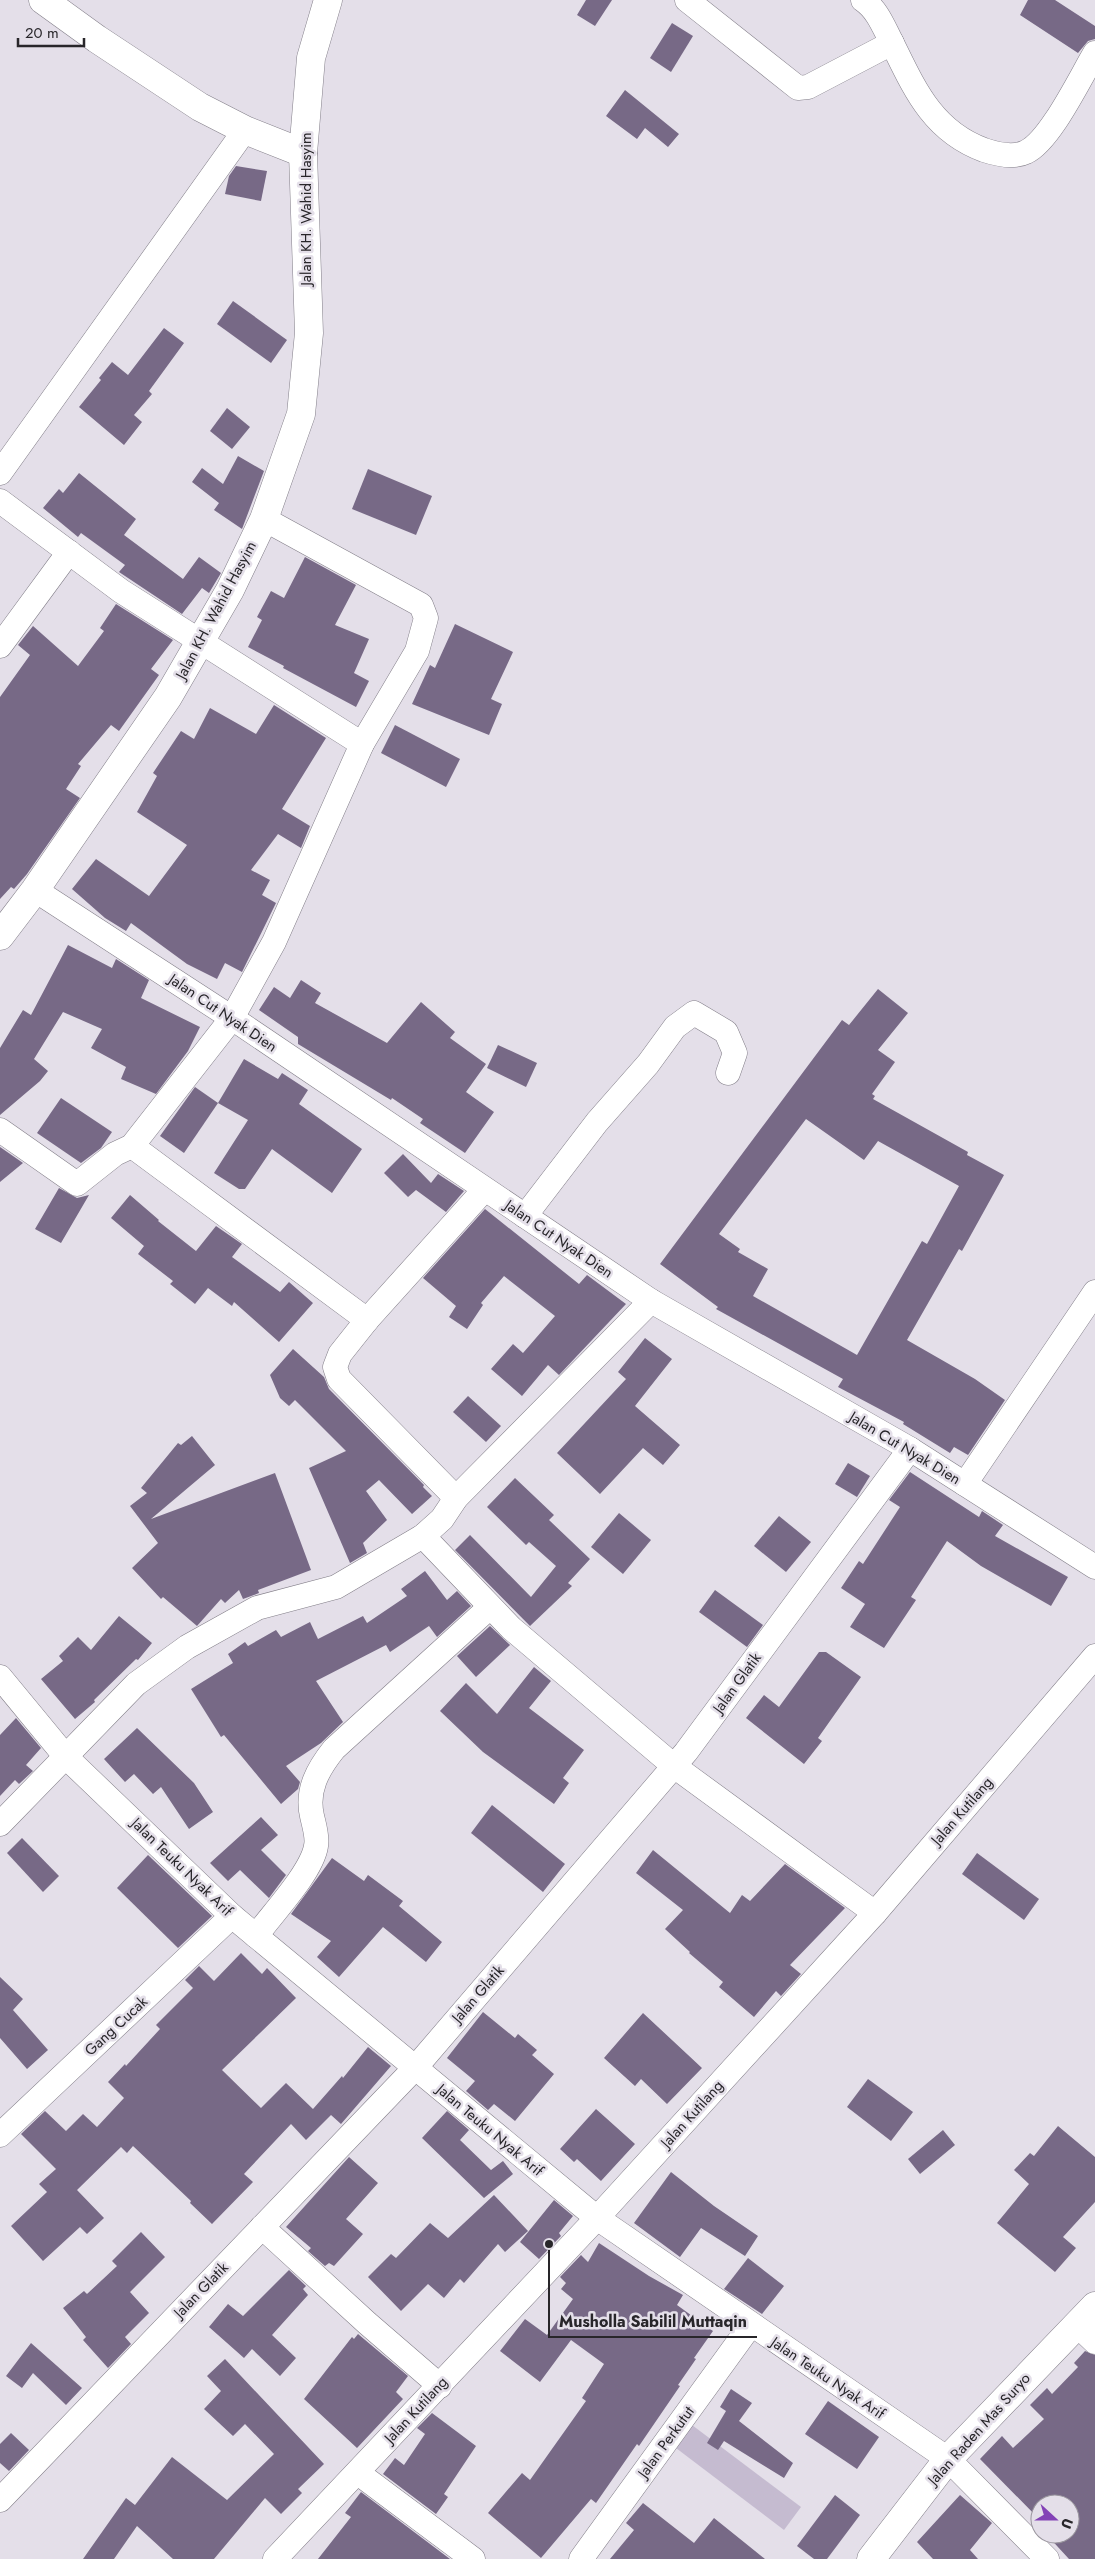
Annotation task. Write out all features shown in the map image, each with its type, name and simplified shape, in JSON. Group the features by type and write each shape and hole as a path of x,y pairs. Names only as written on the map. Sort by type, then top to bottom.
{"street":[{"path":"43,0 97,39 200,107 245,130 303,153"},
{"name":"Jalan KH. Wahid Hasyim","path":"0,936 36,890 168,697 230,590 264,519 301,414 309,333 303,153 311,58 328,0"},
{"path":"687,0 798,88 808,87 892,43"},
{"path":"863,0 875,11 917,94 941,125 959,139 993,153 1025,153 1043,139 1095,53"},
{"path":"0,473 245,130"},
{"path":"0,501 121,591 362,744"},
{"path":"0,1130 77,1184 115,1154 132,1146 232,1018 274,942 362,744 417,651 425,628 424,611 415,600 264,519"},
{"path":"0,646 69,552"},
{"name":"Jalan Cut Nyak Dien","path":"36,890 232,1018 650,1301 910,1449 1095,1567"},
{"path":"525,1216 597,1122 648,1064 675,1027 694,1013 726,1032 735,1052 728,1073"},
{"path":"132,1146 367,1320"},
{"path":"456,1498 338,1379 335,1367 340,1354 367,1320 484,1190"},
{"path":"965,1484 1095,1292"},
{"path":"0,1824 136,1684 187,1647 257,1608 336,1587 423,1536 442,1519 456,1498 650,1301"},
{"name":"Jalan Glatik","path":"0,2500 415,2068 674,1766 910,1449"},
{"path":"423,1536 511,1628 674,1766 875,1913"},
{"path":"256,1936 296,1884 312,1859 316,1846 309,1799 317,1773 324,1762 334,1749 490,1607"},
{"name":"Jalan Kutilang","path":"275,2559 597,2218 875,1913 1095,1656"},
{"name":"Jalan Teuku Nyak Arif","path":"0,1677 66,1757 232,1916 597,2218 750,2326 948,2459 1046,2559"},
{"name":"Gang Cucak","path":"0,2135 232,1916"},
{"path":"262,2227 367,2323 440,2386"},
{"name":"Jalan Raden Mas Suryo","path":"871,2559 948,2459 1089,2324"},
{"name":"Jalan Perkutut","path":"581,2559 750,2326"},
{"path":"358,2473 473,2559"}],"shaded area":[{"path":"688,2422 801,2507 784,2530 672,2445"}],"building":[{"path":"586,0 612,0 595,26 577,15"},
{"path":"1028,0 1055,0 1095,26 1095,39 1088,41 1078,53 1020,15"},
{"path":"672,23 693,36 671,72 650,58"},
{"path":"625,90 679,134 668,147 645,128 637,139 606,116"},
{"path":"236,166 267,171 261,201 225,194 229,176"},
{"path":"233,301 287,340 271,363 217,324"},
{"path":"164,328 184,343 149,391 152,394 134,415 142,422 124,445 79,407 101,380 99,378 112,362 128,375"},
{"path":"227,408 250,427 232,449 210,431"},
{"path":"238,456 264,471 242,529 214,510 219,503 192,482 202,468 223,484"},
{"path":"368,469 432,496 416,535 352,509"},
{"path":"79,473 136,519 124,535 183,579 199,557 221,573 209,593 202,588 182,614 119,572 125,565 81,533 78,537 43,508 59,489 63,493"},
{"path":"305,557 356,585 335,625 369,639 354,673 369,681 356,707 248,647 262,620 257,617 271,591 284,598"},
{"path":"116,604 173,640 151,669 159,675 119,731 111,725 78,764 81,766 66,789 80,798 27,874 14,889 11,887 0,899 0,697 30,655 18,645 33,626 78,666 104,631 100,628"},
{"path":"455,624 513,652 491,699 502,704 489,735 412,704 430,665 435,668"},
{"path":"274,705 326,738 282,809 310,826 301,848 278,834 251,870 270,880 262,895 276,903 242,972 225,963 217,979 187,964 131,923 126,931 105,918 72,889 96,859 149,896 187,845 137,812 157,776 153,773 181,731 194,739 210,708 256,734"},
{"path":"395,725 460,759 446,787 381,753"},
{"path":"68,945 112,968 116,959 149,980 141,998 200,1027 188,1051 156,1094 121,1079 126,1067 91,1048 102,1029 63,1012 34,1059 48,1071 40,1081 0,1115 0,1048 23,1010 31,1015"},
{"path":"301,980 321,993 315,1003 387,1043 421,1002 455,1032 450,1038 486,1064 466,1092 494,1112 465,1153 420,1123 423,1119 392,1098 391,1100 298,1044 298,1037 259,1010 274,987 290,998"},
{"path":"878,989 908,1013 878,1050 895,1062 872,1094 875,1096 873,1099 968,1152 967,1155 1004,1175 962,1251 959,1249 907,1340 975,1379 1005,1400 968,1455 954,1447 950,1453 903,1424 904,1422 838,1387 843,1379 716,1309 718,1307 660,1264 842,1020 849,1025","holes":["806,1119 864,1160 878,1141 959,1186 927,1244 922,1241 857,1355 753,1296 768,1269 738,1252 740,1249 719,1234"]},
{"path":"498,1045 537,1063 526,1087 487,1068"},
{"path":"244,1059 278,1079 282,1073 308,1090 299,1104 362,1149 332,1193 272,1149 245,1189 239,1189 214,1173 248,1120 218,1103"},
{"path":"195,1087 218,1103 184,1153 160,1136"},
{"path":"61,1098 112,1132 101,1148 81,1163 37,1133"},
{"path":"0,1147 23,1163 0,1182"},
{"path":"403,1154 431,1183 438,1174 464,1191 446,1212 416,1190 408,1197 384,1173"},
{"path":"59,1188 77,1198 89,1195 61,1243 35,1229"},
{"path":"130,1195 158,1221 196,1251 216,1226 242,1244 232,1257 280,1292 289,1282 313,1303 279,1342 234,1302 232,1306 208,1288 195,1304 170,1284 173,1281 138,1254 144,1246 111,1218"},
{"path":"485,1209 579,1284 587,1275 626,1304 559,1375 548,1365 522,1396 491,1369 513,1344 523,1353 555,1316 504,1276 481,1303 483,1305 467,1329 449,1317 456,1306 423,1278"},
{"path":"645,1338 672,1359 635,1406 680,1445 663,1465 643,1448 600,1494 557,1453 626,1379 618,1372"},
{"path":"293,1349 324,1377 329,1389 424,1485 423,1487 432,1496 412,1514 379,1480 366,1491 387,1520 363,1543 367,1553 350,1563 309,1468 346,1451 295,1400 289,1406 280,1398 270,1375"},
{"path":"468,1396 501,1426 486,1442 453,1412"},
{"path":"192,1436 215,1465 151,1519 275,1473 311,1570 258,1590 259,1593 243,1599 239,1590 225,1603 221,1599 197,1626 163,1597 161,1599 132,1568 158,1543 130,1506 147,1493 141,1488 178,1443 181,1445"},
{"path":"848,1463 870,1476 857,1497 835,1484"},
{"path":"910,1472 979,1517 982,1511 1003,1525 995,1536 1068,1577 1051,1606 981,1566 947,1541 911,1597 916,1600 884,1648 850,1627 865,1604 841,1588 859,1561 863,1564 900,1507 889,1500"},
{"path":"515,1478 554,1515 549,1520 590,1559 568,1583 572,1586 530,1626 455,1550 470,1535 531,1597 556,1566 529,1542 526,1545 487,1507"},
{"path":"619,1513 651,1540 623,1574 591,1547"},
{"path":"779,1516 811,1542 786,1572 754,1546"},
{"path":"425,1571 447,1600 457,1591 471,1606 437,1637 429,1626 390,1652 386,1645 316,1681 343,1722 321,1743 286,1766 300,1782 298,1789 281,1804 224,1735 221,1737 191,1689 233,1663 228,1654 245,1642 248,1646 276,1630 281,1637 310,1622 318,1639 363,1616 367,1623 407,1596 401,1589"},
{"path":"715,1590 763,1625 747,1647 699,1612"},
{"path":"119,1616 152,1643 138,1660 136,1659 94,1700 95,1702 75,1719 41,1679 63,1661 59,1656 78,1637 91,1650"},
{"path":"490,1626 510,1645 476,1677 457,1656"},
{"path":"819,1652 826,1652 861,1677 818,1738 822,1741 804,1764 746,1718 764,1695 779,1707"},
{"path":"534,1667 551,1681 529,1708 584,1750 563,1778 569,1783 554,1804 483,1752 440,1711 466,1683 497,1714"},
{"path":"16,1718 41,1748 26,1765 33,1771 19,1784 15,1780 0,1796 0,1735"},
{"path":"137,1728 194,1783 213,1812 189,1829 161,1787 153,1794 134,1774 125,1782 104,1759"},
{"path":"492,1805 565,1864 543,1892 471,1833"},
{"path":"261,1817 278,1835 261,1850 286,1875 269,1898 240,1870 228,1881 210,1863"},
{"path":"22,1838 59,1876 43,1892 7,1853"},
{"path":"653,1850 730,1913 742,1895 750,1901 785,1864 845,1908 790,1965 801,1974 781,1996 776,1991 754,2017 719,1987 723,1982 689,1953 665,1929 683,1910 636,1873"},
{"path":"977,1853 1039,1899 1024,1920 962,1874"},
{"path":"148,1855 212,1916 178,1948 117,1888"},
{"path":"332,1858 364,1881 368,1875 403,1901 399,1906 442,1942 426,1962 383,1927 339,1977 317,1957 331,1941 291,1914"},
{"path":"241,1953 262,1974 267,1968 296,1998 222,2070 261,2108 286,2083 313,2109 342,2076 343,2078 368,2047 391,2066 341,2124 331,2115 306,2140 291,2124 244,2174 253,2182 212,2224 190,2203 191,2201 133,2146 127,2153 121,2147 77,2190 104,2218 87,2234 80,2227 43,2261 11,2226 47,2192 39,2184 56,2169 21,2134 45,2111 66,2131 83,2114 97,2127 124,2098 108,2082 125,2064 126,2066 160,2029 156,2025 193,1988 185,1980 199,1966 214,1981"},
{"path":"0,1977 23,1999 13,2010 48,2050 27,2069 0,2038"},
{"path":"483,2012 515,2038 518,2034 537,2050 532,2055 554,2074 515,2121 494,2104 488,2110 466,2091 475,2081 447,2058"},
{"path":"643,2013 702,2068 667,2104 641,2079 635,2086 604,2058"},
{"path":"868,2079 913,2112 891,2141 847,2107"},
{"path":"596,2109 635,2144 601,2181 577,2159 574,2162 560,2149"},
{"path":"447,2111 469,2130 460,2140 491,2170 503,2161 513,2174 484,2198 422,2138"},
{"path":"1058,2126 1095,2157 1095,2202 1063,2237 1076,2248 1055,2272 997,2223 1029,2184 1014,2170 1030,2153 1034,2156"},
{"path":"943,2130 955,2145 920,2174 908,2159"},
{"path":"349,2157 378,2183 346,2219 363,2234 334,2266 329,2263 325,2266 308,2251 311,2248 286,2227"},
{"path":"671,2172 714,2206 758,2236 745,2256 701,2228 680,2257 634,2223"},
{"path":"494,2195 528,2231 505,2252 498,2244 464,2283 460,2279 444,2298 428,2284 401,2311 368,2277 391,2254 396,2258 430,2223 448,2238"},
{"path":"554,2200 573,2216 559,2233 561,2236 539,2259 520,2242"},
{"path":"141,2232 165,2257 130,2292 149,2313 125,2337 131,2344 108,2368 83,2340 86,2337 63,2308 84,2291 87,2294 117,2266 112,2261"},
{"path":"599,2243 649,2276 683,2295 677,2305 713,2331 694,2358 696,2359 678,2385 680,2386 639,2446 637,2444 596,2503 591,2499 541,2558 488,2513 522,2473 530,2480 586,2401 582,2398 604,2364 571,2340 540,2382 500,2351 525,2319 547,2335 573,2299 561,2289 566,2283 560,2277 581,2255 588,2262"},
{"path":"748,2258 784,2286 762,2314 724,2289"},
{"path":"289,2270 306,2286 303,2289 308,2295 272,2335 296,2358 280,2376 252,2349 244,2358 209,2327 228,2304 243,2316"},
{"path":"358,2334 408,2376 396,2392 403,2399 357,2448 304,2399 352,2337 354,2339"},
{"path":"31,2343 82,2388 66,2405 33,2373 22,2388 6,2376"},
{"path":"1085,2351 1095,2355 1095,2559 1069,2559 1055,2544 1080,2544 1080,2494 1030,2494 1030,2510 980,2459 1002,2436 1013,2448 1044,2419 1030,2405 1047,2388 1052,2394 1078,2367 1074,2363"},
{"path":"225,2359 324,2464 298,2489 302,2493 281,2514 265,2498 214,2559 173,2559 137,2526 114,2559 83,2559 126,2498 135,2505 172,2457 227,2500 274,2454 245,2424 233,2436 204,2409 221,2391 207,2376"},
{"path":"731,2389 752,2403 739,2421 793,2463 784,2478 724,2441 718,2450 707,2443 726,2411 720,2407"},
{"path":"828,2401 879,2437 857,2469 805,2434"},
{"path":"432,2413 476,2446 444,2494 448,2497 436,2514 383,2474 395,2458 404,2465 425,2434 417,2428"},
{"path":"11,2433 29,2450 9,2471 0,2463 0,2444"},
{"path":"361,2492 450,2559 318,2559 351,2517 345,2513"},
{"path":"835,2495 860,2515 827,2559 814,2559 797,2546"},
{"path":"960,2495 992,2523 970,2550 978,2559 933,2559 917,2542"},
{"path":"643,2503 694,2543 714,2518 765,2559 610,2559 634,2530 626,2523"}],"place":[{"name":"Musholla Sabilil Muttaqin","path":"549,2244"}]}
